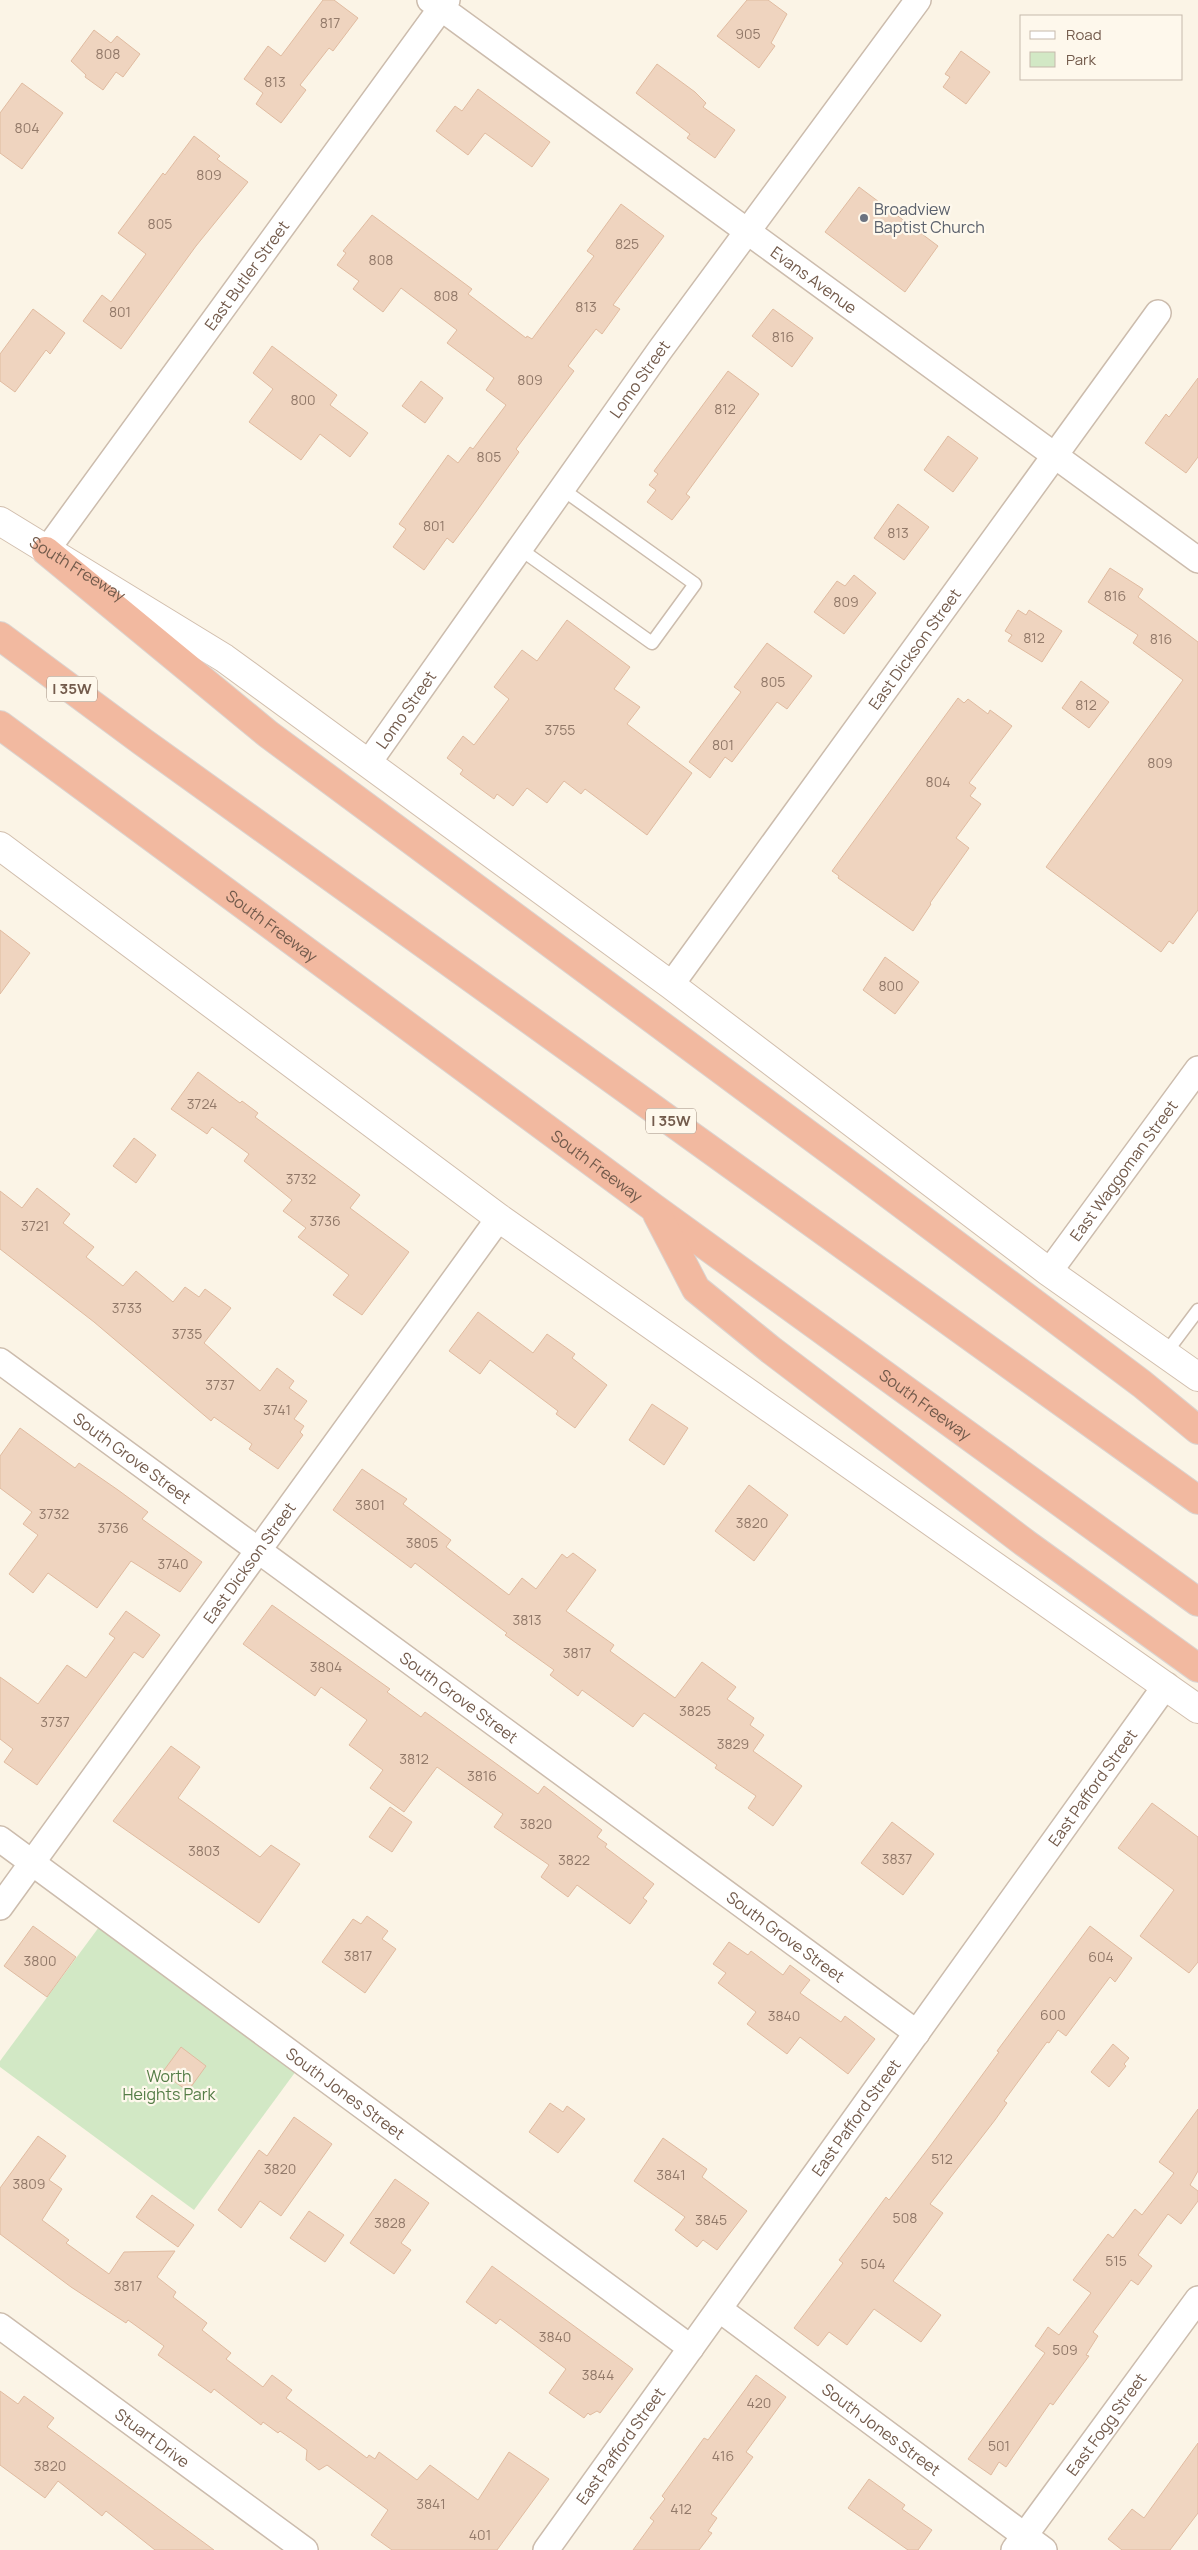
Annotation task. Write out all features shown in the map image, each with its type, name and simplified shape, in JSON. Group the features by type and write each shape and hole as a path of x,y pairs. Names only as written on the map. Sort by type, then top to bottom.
{"highway":[{"path":"46,551 268,734 855,1169 1142,1384 1198,1430"},
{"name":"I 35W","path":"0,636 152,748 1198,1500"},
{"name":"South Freeway","path":"0,725 654,1208 1198,1602"},
{"path":"654,1208 696,1289 771,1350 1025,1543 1198,1668"}],"main road":[{"name":"South Freeway","path":"0,521 46,551 224,658 369,762 671,985 1050,1272 1198,1377"},
{"path":"0,846 499,1218 1198,1709"}],"street":[{"name":"Lomo Street","path":"369,762 520,548 918,0"},
{"name":"Evans Avenue","path":"439,3 748,232 1198,560"},
{"name":"East Butler Street","path":"46,551 439,3"},
{"name":"East Dickson Street","path":"671,985 1158,313"},
{"name":"East Waggoman Street","path":"1050,1272 1198,1069"},
{"name":"East Dickson Street","path":"0,1907 260,1551 499,1218"},
{"name":"South Grove Street","path":"0,1361 917,2033"},
{"name":"East Pafford Street","path":"546,2550 1166,1685"},
{"name":"South Jones Street","path":"0,1839 691,2348"},
{"name":"East Fogg Street","path":"1028,2545 1198,2299"},
{"name":"South Jones Street","path":"719,2309 1028,2545"},
{"name":"Stuart Drive","path":"0,2326 305,2550"}],"lane":[{"path":"520,548 652,643 694,584 562,490"},
{"path":"1165,1354 1198,1310"}],"green space":[{"name":"Worth Heights Park","path":"99,1927 296,2071 194,2210 0,2067 0,2061"}],"building":[{"path":"323,0 334,0 358,18 333,51 329,48 300,85 306,90 281,123 256,104 263,93 244,79 268,46 281,56"},
{"path":"747,0 768,0 787,14 771,43 775,46 759,68 717,36"},
{"path":"94,30 111,43 117,36 140,54 123,77 116,72 103,90 85,77 86,75 71,61"},
{"path":"961,51 990,72 966,104 943,87 950,77 945,74"},
{"path":"657,64 695,92 706,103 703,107 735,130 715,158 687,138 690,134 636,93"},
{"path":"22,83 63,113 22,169 0,153 0,113"},
{"path":"478,89 550,142 532,167 485,133 468,155 436,131 455,106 462,111"},
{"path":"194,136 220,156 217,159 248,182 196,246 121,349 83,321 102,295 111,302 146,254 118,233 163,173 165,175"},
{"path":"859,187 938,246 905,292 825,232"},
{"path":"621,204 664,236 613,305 620,309 602,334 596,329 568,366 574,371 516,449 519,452 476,512 453,543 447,538 424,570 393,547 406,529 399,524 448,455 458,463 470,447 473,449 506,405 486,390 494,378 447,343 457,330 401,288 383,312 353,289 359,281 337,265 346,253 343,251 372,215 472,289 468,294 526,338 527,336 532,339 594,256 587,251"},
{"path":"33,309 65,333 50,354 46,350 15,392 0,381 0,354"},
{"path":"773,309 813,338 792,367 752,336"},
{"path":"272,346 337,395 330,405 368,433 350,457 320,434 301,460 249,422 273,389 253,373"},
{"path":"728,371 759,394 686,494 690,497 672,520 647,502 656,490 649,485 658,474 654,471"},
{"path":"1198,378 1198,457 1186,473 1145,443 1166,414 1169,417"},
{"path":"421,381 443,398 425,423 402,406"},
{"path":"948,436 978,458 953,492 924,470"},
{"path":"898,504 929,527 904,560 874,538"},
{"path":"1110,568 1143,589 1138,597 1198,642 1198,910 1173,944 1169,941 1161,952 1046,867 1183,680 1133,643 1138,635 1088,602"},
{"path":"854,575 876,593 844,634 814,612 837,581 845,586"},
{"path":"1018,610 1026,615 1029,610 1062,631 1042,662 1008,641 1012,635 1005,631"},
{"path":"567,620 630,667 614,689 640,707 627,724 692,773 647,835 585,789 581,794 564,781 547,803 527,788 513,806 497,794 494,799 460,774 463,770 447,758 463,736 474,745 509,699 494,687 522,650 537,661"},
{"path":"767,643 812,676 787,709 777,702 732,762 725,757 710,778 689,762 741,692 734,687"},
{"path":"1081,681 1109,702 1089,728 1062,708"},
{"path":"958,698 964,703 968,699 988,714 990,710 1012,726 969,783 976,788 970,796 981,804 956,838 969,848 930,903 913,931 838,878 839,876 832,871"},
{"path":"0,930 30,953 0,994"},
{"path":"885,957 919,982 895,1014 863,990"},
{"path":"198,1072 240,1103 242,1101 258,1113 255,1117 360,1195 350,1208 409,1252 362,1315 333,1295 349,1275 298,1237 306,1228 283,1211 292,1200 244,1161 249,1154 212,1127 207,1134 171,1109"},
{"path":"134,1138 156,1155 136,1183 113,1166"},
{"path":"37,1188 70,1214 63,1223 94,1247 86,1257 123,1286 136,1271 173,1302 185,1287 199,1297 205,1289 231,1308 204,1343 260,1391 277,1368 294,1381 289,1388 307,1401 294,1419 304,1426 300,1432 303,1435 278,1469 249,1449 252,1444 214,1417 211,1421 94,1322 0,1249 0,1191 22,1208"},
{"path":"478,1312 533,1353 547,1334 575,1354 572,1358 607,1385 575,1428 556,1414 558,1411 490,1360 480,1374 449,1351"},
{"path":"652,1404 688,1428 664,1465 629,1440"},
{"path":"20,1428 75,1468 79,1463 148,1512 142,1519 202,1562 180,1592 131,1561 97,1608 48,1573 33,1593 9,1574 38,1535 23,1524 32,1512 0,1488 0,1456"},
{"path":"362,1469 407,1499 403,1504 451,1540 446,1547 509,1595 522,1578 536,1589 562,1554 567,1558 573,1553 596,1570 566,1611 614,1645 610,1651 675,1698 702,1662 736,1687 727,1699 754,1718 750,1725 764,1735 753,1751 802,1786 773,1826 748,1808 756,1796 715,1768 717,1765 644,1713 633,1727 582,1690 578,1696 550,1675 554,1670 505,1635 507,1633 415,1563 411,1568 333,1510"},
{"path":"749,1485 788,1515 754,1561 715,1531"},
{"path":"272,1605 390,1689 387,1692 421,1717 425,1712 538,1794 544,1786 602,1830 597,1837 607,1844 605,1847 654,1884 643,1898 647,1901 630,1924 577,1885 568,1897 541,1877 549,1865 494,1827 503,1814 437,1767 404,1812 370,1788 383,1770 349,1745 367,1720 321,1687 315,1696 243,1644"},
{"path":"126,1611 160,1635 143,1658 134,1652 37,1785 4,1762 13,1749 0,1739 0,1677 38,1704 67,1665 86,1678 115,1638 109,1634"},
{"path":"171,1746 200,1767 178,1798 260,1857 271,1845 300,1864 259,1923 113,1821"},
{"path":"1152,1803 1198,1837 1198,1962 1189,1973 1140,1936 1174,1890 1118,1848"},
{"path":"390,1807 412,1822 392,1852 369,1837"},
{"path":"892,1822 934,1854 903,1895 861,1863"},
{"path":"367,1916 388,1931 382,1939 396,1949 365,1993 322,1962 353,1919 361,1924"},
{"path":"33,1926 76,1957 47,1997 4,1966"},
{"path":"1090,1926 1132,1958 1115,1982 1110,1977 1066,2036 1058,2030 1049,2043 1047,2042 1004,2101 1007,2103 995,2120 930,2204 943,2213 893,2281 941,2315 921,2342 874,2309 847,2345 829,2332 818,2346 794,2328 843,2263 839,2260 886,2197 889,2200 931,2145 999,2052 997,2051"},
{"path":"729,1942 748,1955 751,1951 783,1975 790,1965 810,1980 800,1993 841,2022 845,2016 875,2039 848,2074 800,2037 787,2054 747,2024 756,2012 718,1983 726,1973 713,1964"},
{"path":"1113,2044 1129,2058 1124,2064 1126,2066 1109,2087 1091,2072"},
{"path":"181,2047 206,2066 188,2091 162,2073"},
{"path":"550,2103 563,2112 567,2106 585,2119 558,2153 529,2132"},
{"path":"1198,2109 1198,2171 1190,2185 1198,2191 1198,2201 1181,2224 1168,2214 1138,2255 1152,2266 1138,2285 1131,2280 1093,2332 1098,2336 1086,2355 1089,2356 1053,2405 1050,2403 1006,2467 999,2462 991,2475 968,2459 1045,2353 1035,2346 1048,2327 1059,2335 1091,2293 1073,2280 1108,2234 1113,2238 1135,2209 1142,2215 1174,2173 1159,2162"},
{"path":"294,2117 332,2144 281,2216 260,2201 241,2228 218,2210 259,2150 267,2156"},
{"path":"38,2136 66,2156 49,2180 62,2189 42,2220 69,2240 66,2243 109,2274 124,2252 175,2251 157,2277 176,2292 173,2297 207,2323 202,2330 231,2353 226,2359 263,2387 272,2375 292,2390 286,2398 367,2458 369,2455 375,2459 379,2452 417,2480 430,2465 478,2500 509,2452 549,2479 497,2550 392,2550 371,2535 388,2510 327,2465 319,2470 306,2460 307,2450 280,2431 278,2433 263,2422 261,2425 214,2389 211,2393 158,2355 164,2346 128,2320 126,2323 71,2287 0,2234 0,2188"},
{"path":"663,2138 707,2169 702,2177 747,2211 717,2250 703,2240 697,2247 675,2230 685,2217 634,2181"},
{"path":"395,2179 429,2203 401,2243 411,2250 394,2274 350,2243"},
{"path":"152,2195 194,2225 178,2247 136,2217"},
{"path":"309,2211 344,2235 325,2262 290,2238"},
{"path":"492,2266 633,2369 600,2413 597,2411 590,2415 588,2413 584,2418 549,2393 566,2369 500,2319 496,2324 466,2302"},
{"path":"756,2375 786,2397 746,2452 753,2457 711,2514 717,2518 708,2531 712,2533 699,2550 633,2550 654,2521 650,2518 665,2499 662,2496 704,2438 708,2440"},
{"path":"0,2391 18,2404 24,2396 54,2418 47,2427 214,2550 155,2550 106,2511 102,2516 58,2481 45,2498 0,2465"},
{"path":"1198,2443 1198,2513 1170,2550 1122,2550 1108,2539 1132,2509 1144,2518"},
{"path":"869,2479 905,2505 902,2509 932,2530 918,2550 908,2550 848,2508"}],"place":[{"name":"Broadview Baptist Church","path":"864,218"}]}
